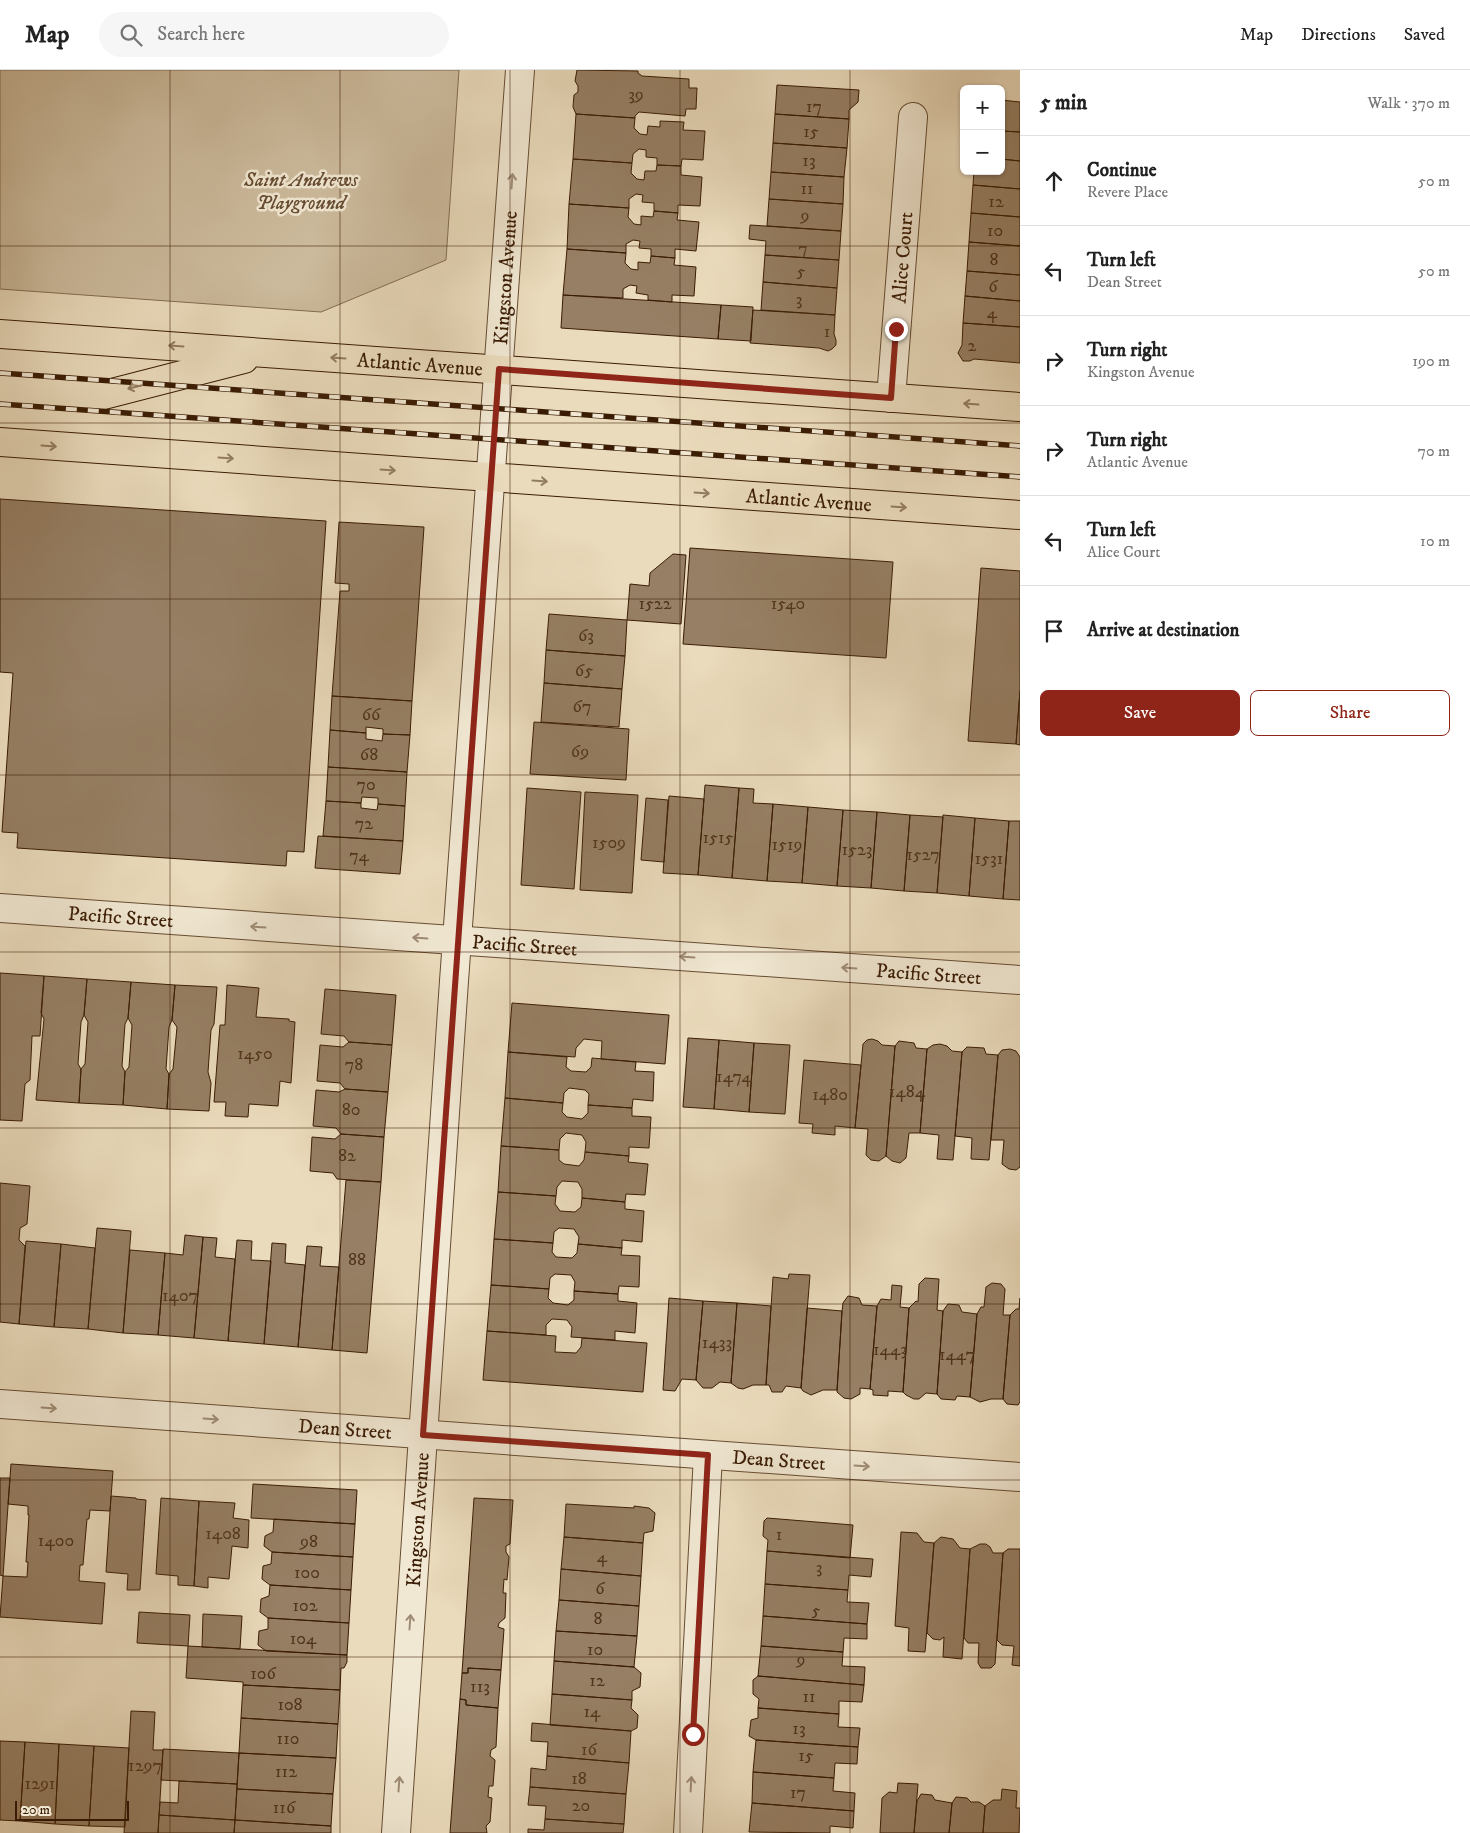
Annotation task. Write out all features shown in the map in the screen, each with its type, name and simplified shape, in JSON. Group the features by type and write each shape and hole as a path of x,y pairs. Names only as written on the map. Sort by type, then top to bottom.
{"main road":[{"name":"Atlantic Avenue","path":"0,334 1020,407"},
{"path":"0,389 100,396 267,353"},
{"name":"Atlantic Avenue","path":"0,442 1020,515"}],"street":[{"name":"Kingston Avenue","path":"396,1833 457,940 520,70"},
{"name":"Alice Court","path":"891,398 913,117"},
{"name":"Pacific Street","path":"0,908 1020,980"},
{"name":"Dean Street","path":"0,1404 1020,1477"},
{"path":"688,1833 708,1455"}],"green space":[{"name":"Saint Andrews Playground","path":"0,70 459,70 446,260 321,312 0,289"}],"building":[{"path":"577,70 638,71 642,76 689,79 689,88 697,88 696,109 686,109 685,116 639,112 635,118 576,114 573,107 574,95 578,92 578,86 575,81"},
{"path":"777,85 859,90 858,102 849,110 849,119 775,114"},
{"path":"1005,100 1020,102 1020,132 1005,131"},
{"path":"576,114 635,118 634,128 640,134 647,135 648,126 660,127 660,121 684,122 683,130 705,131 703,160 682,159 681,166 657,165 657,158 646,157 646,150 639,149 633,154 632,163 573,159"},
{"path":"775,114 849,119 847,148 773,143"},
{"path":"1005,131 1020,132 1020,161 1005,159"},
{"path":"773,143 847,148 844,177 771,172"},
{"path":"573,159 632,163 631,173 637,179 644,180 645,171 656,171 657,165 681,166 681,175 702,177 700,206 678,205 678,213 654,211 654,203 642,202 643,195 636,194 629,199 629,208 569,204"},
{"path":"1005,159 1020,161 1020,189 973,185 974,175 1005,175"},
{"path":"771,172 844,177 843,204 769,199"},
{"path":"973,185 1020,189 1020,217 971,213"},
{"path":"769,199 843,204 841,231 767,226"},
{"path":"569,204 629,208 628,217 634,224 641,225 641,216 653,217 654,211 678,213 677,220 699,222 696,251 675,249 675,258 651,256 651,249 639,248 640,241 633,240 626,244 626,253 567,249"},
{"path":"971,213 1020,217 1020,246 969,242"},
{"path":"750,225 841,231 839,260 765,255 766,241 749,239"},
{"path":"969,242 1020,246 1020,275 967,271"},
{"path":"567,249 626,253 625,263 631,269 638,270 638,262 650,263 651,256 675,258 674,265 696,267 694,296 672,295 672,302 648,300 648,295 636,293 637,286 630,285 623,289 623,298 563,295"},
{"path":"765,255 839,260 837,288 763,282"},
{"path":"967,271 1020,275 1020,301 965,296"},
{"path":"763,282 837,288 835,315 761,310"},
{"path":"563,295 721,305 718,339 561,328"},
{"path":"965,296 1020,301 1020,327 963,323"},
{"path":"721,305 753,307 751,341 718,339"},
{"path":"753,310 835,315 834,334 836,345 828,351 819,348 750,343"},
{"path":"963,323 1020,327 1020,363 974,359 963,361 958,353 962,345"},
{"path":"0,499 326,521 304,852 287,851 286,866 17,848 18,833 2,832 13,673 0,672"},
{"path":"339,522 424,527 412,701 332,696 340,591 349,591 349,584 335,583"},
{"path":"690,548 893,562 886,658 683,644"},
{"path":"673,554 686,555 681,624 627,620 630,584 649,586 650,573"},
{"path":"981,568 1020,571 1020,691 1016,744 968,741"},
{"path":"549,614 627,620 625,656 546,650"},
{"path":"546,650 625,656 622,689 544,683"},
{"path":"544,683 622,689 619,727 541,722"},
{"path":"1020,691 1020,745 1016,744"},
{"path":"332,696 412,701 410,735 383,734 383,729 366,727 366,733 330,730"},
{"path":"534,722 629,729 626,780 530,774"},
{"path":"330,730 366,733 366,739 382,741 383,734 410,735 407,772 328,767"},
{"path":"328,767 407,772 405,806 378,804 378,798 362,797 361,803 326,801"},
{"path":"705,785 739,788 732,878 698,875"},
{"path":"527,788 581,792 574,889 521,885"},
{"path":"739,788 754,789 753,803 773,804 767,881 732,878"},
{"path":"585,792 638,795 632,893 580,890"},
{"path":"669,796 704,799 698,875 663,873"},
{"path":"646,798 668,800 664,862 641,860"},
{"path":"326,801 361,803 361,808 377,810 378,804 405,806 403,841 323,836"},
{"path":"773,804 808,807 802,883 767,881"},
{"path":"808,807 843,810 837,886 802,883"},
{"path":"843,810 877,812 871,888 837,886"},
{"path":"877,812 910,815 904,891 871,888"},
{"path":"910,815 943,817 937,893 904,891"},
{"path":"943,815 975,818 969,896 937,893"},
{"path":"975,818 1009,821 1003,899 969,896"},
{"path":"1009,821 1020,821 1020,900 1003,899"},
{"path":"318,836 403,841 400,874 315,868"},
{"path":"0,973 44,976 40,1036 32,1036 30,1080 25,1084 22,1121 0,1120"},
{"path":"44,976 87,979 78,1064 81,1069 79,1103 36,1100 44,1019 41,1013"},
{"path":"87,979 131,982 122,1066 125,1072 123,1105 79,1103 81,1069 85,1064 88,1022 84,1015"},
{"path":"131,982 175,985 166,1069 169,1074 167,1109 123,1105 125,1072 129,1067 132,1025 128,1018"},
{"path":"175,985 217,987 208,1072 211,1083 209,1111 167,1109 169,1074 173,1069 177,1027 172,1020"},
{"path":"227,985 259,988 256,1017 289,1019 289,1021 295,1022 291,1083 280,1081 278,1106 249,1104 248,1117 225,1116 226,1102 214,1102 220,1025 225,1025"},
{"path":"325,989 396,995 392,1045 349,1042 344,1036 321,1034"},
{"path":"512,1003 669,1015 665,1064 601,1059 602,1041 584,1039 576,1048 575,1057 508,1052"},
{"path":"688,1038 719,1040 714,1109 683,1107"},
{"path":"872,1039 882,1045 895,1046 886,1156 879,1161 871,1160 866,1155 868,1129 855,1128 863,1044 867,1040"},
{"path":"719,1040 754,1043 749,1112 714,1109"},
{"path":"899,1041 914,1043 916,1048 927,1049 920,1133 909,1133 906,1158 900,1163 892,1161 886,1156 895,1046"},
{"path":"349,1042 392,1045 388,1092 345,1089 340,1083 317,1081 320,1045 343,1047"},
{"path":"754,1043 790,1045 785,1114 749,1112"},
{"path":"933,1045 947,1046 952,1051 962,1052 953,1160 937,1159 939,1135 920,1133 927,1049"},
{"path":"967,1047 984,1048 986,1054 998,1055 989,1160 971,1159 972,1138 955,1136 962,1052"},
{"path":"1010,1049 1016,1051 1020,1057 1020,1167 1016,1170 1009,1169 1002,1164 1004,1140 991,1140 998,1055 1002,1050"},
{"path":"508,1052 567,1057 566,1067 571,1071 586,1072 591,1067 592,1058 636,1062 635,1071 654,1072 653,1101 633,1099 632,1108 588,1105 589,1094 585,1090 569,1088 564,1093 563,1103 505,1098"},
{"path":"804,1060 861,1065 855,1128 835,1126 835,1135 812,1133 813,1124 799,1123"},
{"path":"345,1089 388,1092 384,1137 341,1134 336,1128 313,1126 316,1090 339,1092"},
{"path":"505,1098 563,1103 562,1112 567,1117 582,1119 588,1113 588,1105 632,1108 632,1116 651,1117 649,1148 629,1147 629,1156 585,1152 586,1142 582,1135 566,1133 560,1139 559,1150 501,1146"},
{"path":"341,1134 384,1137 381,1182 337,1179 333,1173 310,1171 312,1137 335,1139"},
{"path":"501,1146 559,1150 559,1160 564,1164 579,1166 584,1160 585,1152 629,1156 628,1162 648,1164 645,1195 626,1194 625,1202 582,1198 582,1189 578,1182 562,1181 557,1187 556,1196 498,1192"},
{"path":"346,1180 381,1182 367,1353 332,1350"},
{"path":"0,1183 30,1186 27,1224 20,1228 19,1240 25,1246 19,1324 0,1322"},
{"path":"498,1192 556,1196 555,1204 560,1211 575,1212 581,1207 582,1198 625,1202 625,1209 644,1211 642,1242 622,1240 622,1248 578,1244 579,1237 574,1229 559,1228 554,1232 553,1243 494,1239"},
{"path":"97,1228 131,1231 123,1333 88,1329"},
{"path":"185,1235 203,1237 194,1338 158,1335 165,1253 183,1255"},
{"path":"203,1237 217,1238 215,1257 235,1259 228,1341 194,1338"},
{"path":"494,1239 553,1243 552,1252 556,1257 572,1258 577,1253 578,1244 622,1248 621,1255 640,1256 639,1287 619,1286 618,1294 574,1291 575,1282 571,1275 555,1274 550,1278 549,1289 491,1285"},
{"path":"237,1240 252,1241 251,1260 271,1261 264,1344 228,1341"},
{"path":"26,1241 61,1244 54,1327 19,1324"},
{"path":"272,1243 286,1244 285,1263 305,1265 298,1347 264,1344"},
{"path":"61,1244 95,1248 88,1329 54,1327"},
{"path":"307,1246 322,1247 320,1266 339,1267 332,1350 298,1347"},
{"path":"130,1250 165,1253 158,1335 123,1333"},
{"path":"789,1274 810,1275 801,1388 786,1386 782,1392 772,1392 769,1385 766,1385 773,1277 788,1279"},
{"path":"925,1278 939,1279 937,1310 943,1311 937,1394 926,1393 919,1399 914,1399 903,1392 909,1308 916,1301 918,1302 919,1284"},
{"path":"992,1283 1001,1284 1005,1289 1003,1315 1010,1315 1003,1399 991,1399 980,1402 970,1397 977,1314 981,1307 984,1307 986,1287"},
{"path":"491,1285 549,1289 548,1298 553,1303 568,1305 574,1300 574,1291 618,1294 618,1301 637,1303 635,1333 615,1331 615,1340 571,1337 572,1327 567,1320 552,1319 546,1325 546,1335 487,1331"},
{"path":"892,1285 902,1286 900,1307 909,1308 903,1392 888,1391 888,1396 873,1395 873,1390 870,1389 877,1306 881,1299 891,1300"},
{"path":"848,1296 859,1298 862,1305 877,1306 870,1389 860,1388 860,1394 851,1399 844,1398 837,1392 842,1311 843,1303"},
{"path":"669,1298 703,1301 696,1380 682,1379 675,1391 663,1390"},
{"path":"1020,1298 1020,1402 1018,1405 1007,1404 1003,1399 1010,1315 1016,1309 1019,1309"},
{"path":"703,1301 737,1303 731,1383 720,1382 712,1388 703,1388 696,1380"},
{"path":"737,1303 771,1306 766,1385 753,1385 743,1389 731,1383"},
{"path":"948,1304 959,1305 962,1312 977,1314 970,1397 957,1396 955,1400 941,1399 937,1394 943,1311"},
{"path":"807,1308 842,1311 837,1390 823,1390 811,1395 801,1388"},
{"path":"487,1331 556,1336 555,1352 576,1353 581,1347 582,1338 647,1343 643,1392 483,1380"},
{"path":"11,1464 113,1471 110,1511 90,1510 89,1519 87,1519 83,1565 80,1565 79,1581 105,1583 102,1624 0,1617 3,1576 27,1577 28,1506 8,1504"},
{"path":"0,1478 10,1478 3,1576 0,1575"},
{"path":"253,1484 357,1490 355,1524 251,1518"},
{"path":"111,1496 146,1500 140,1590 127,1590 128,1574 106,1572"},
{"path":"161,1498 199,1501 194,1586 178,1585 178,1576 156,1574"},
{"path":"474,1498 513,1500 510,1544 506,1546 506,1552 509,1557 507,1580 504,1579 503,1593 506,1593 505,1618 499,1623 498,1627 504,1629 501,1670 468,1668 468,1673 462,1673"},
{"path":"199,1501 235,1503 233,1518 249,1520 248,1548 232,1546 229,1579 208,1577 208,1588 194,1586"},
{"path":"566,1504 649,1508 655,1513 653,1531 644,1533 643,1543 564,1537"},
{"path":"767,1518 853,1525 850,1558 767,1551 768,1540 763,1536 764,1521"},
{"path":"274,1519 355,1524 353,1557 272,1552 264,1546 265,1536 273,1532"},
{"path":"901,1532 917,1533 924,1542 934,1543 925,1652 908,1651 909,1628 895,1626"},
{"path":"564,1537 643,1543 641,1576 561,1569"},
{"path":"941,1537 953,1539 960,1548 970,1549 962,1659 943,1657 944,1637 940,1640 933,1639 927,1633 934,1543"},
{"path":"980,1544 986,1544 993,1553 1003,1553 995,1664 991,1668 981,1668 978,1663 979,1643 968,1643 964,1638 970,1549"},
{"path":"1008,1549 1020,1549 1020,1666 1012,1665 1014,1646 1002,1645 997,1640 1003,1553"},
{"path":"767,1551 873,1559 871,1577 849,1575 848,1590 765,1584"},
{"path":"272,1552 353,1557 351,1590 270,1585 262,1579 263,1566 271,1564"},
{"path":"561,1569 641,1576 639,1606 559,1600"},
{"path":"765,1584 848,1590 847,1602 869,1603 867,1624 763,1616"},
{"path":"270,1585 351,1590 349,1623 268,1618 260,1612 261,1599 269,1596"},
{"path":"559,1600 639,1606 637,1636 556,1631"},
{"path":"139,1612 190,1615 188,1646 137,1643"},
{"path":"203,1614 242,1616 240,1649 202,1647"},
{"path":"763,1616 867,1624 867,1639 844,1638 843,1652 761,1646"},
{"path":"268,1618 349,1623 347,1655 266,1651 258,1645 259,1631 268,1629"},
{"path":"556,1631 637,1636 634,1667 554,1661"},
{"path":"188,1646 347,1655 347,1662 344,1668 341,1668 340,1690 243,1685 243,1682 186,1678"},
{"path":"761,1646 843,1652 842,1666 865,1667 864,1685 758,1676"},
{"path":"554,1661 634,1667 641,1673 640,1687 632,1691 632,1700 552,1694"},
{"path":"468,1668 501,1670 498,1708 466,1705 466,1700 460,1699 462,1673 468,1673"},
{"path":"758,1676 864,1685 862,1702 839,1701 839,1714 758,1708 759,1699 753,1694 753,1680"},
{"path":"243,1685 340,1690 338,1724 241,1718"},
{"path":"552,1694 632,1700 631,1708 638,1715 637,1728 631,1731 550,1725"},
{"path":"460,1699 466,1700 466,1705 498,1708 496,1747 491,1750 490,1756 495,1760 493,1786 489,1786 488,1797 492,1798 490,1822 486,1826 487,1833 450,1833"},
{"path":"758,1708 839,1714 838,1727 860,1728 858,1747 756,1740 749,1736 751,1720 758,1718"},
{"path":"131,1711 155,1712 153,1750 163,1750 158,1833 124,1833"},
{"path":"241,1718 338,1724 336,1758 239,1753"},
{"path":"532,1723 631,1731 629,1763 547,1756 548,1742 531,1741"},
{"path":"756,1740 858,1747 857,1764 835,1763 834,1778 753,1772"},
{"path":"0,1741 25,1742 20,1821 0,1820"},
{"path":"25,1742 59,1744 55,1824 20,1821"},
{"path":"59,1744 94,1746 89,1826 55,1824"},
{"path":"94,1746 129,1748 125,1827 89,1826"},
{"path":"163,1749 239,1753 237,1784 161,1780"},
{"path":"239,1753 336,1758 333,1794 237,1789"},
{"path":"547,1756 629,1763 626,1794 530,1787 531,1768 546,1770"},
{"path":"753,1772 834,1778 833,1791 855,1793 854,1811 752,1803"},
{"path":"179,1781 237,1784 235,1820 159,1815 160,1802 178,1803"},
{"path":"898,1783 918,1784 914,1833 880,1833 882,1798 889,1792 897,1793"},
{"path":"530,1787 626,1794 624,1824 545,1819 546,1806 528,1805"},
{"path":"237,1789 333,1794 331,1826 235,1820"},
{"path":"1002,1789 1017,1791 1016,1808 1020,1808 1019,1833 983,1833 985,1806 993,1800 1001,1800"},
{"path":"921,1794 932,1795 935,1800 952,1803 949,1833 914,1833 917,1801"},
{"path":"956,1797 967,1798 971,1802 979,1802 985,1806 983,1833 949,1833 952,1803"},
{"path":"752,1803 854,1811 853,1828 830,1826 830,1833 749,1832"},
{"path":"159,1815 235,1820 234,1833 158,1833"},
{"path":"545,1819 624,1824 623,1833 528,1833 528,1829 544,1830"},
{"path":"235,1820 331,1826 331,1833 234,1833"}],"railway":[{"path":"0,373 1020,446"},
{"path":"0,404 1020,477"}],"route":[{"path":"693,1734 708,1455 423,1435 499,369 891,398 896,329"}]}
